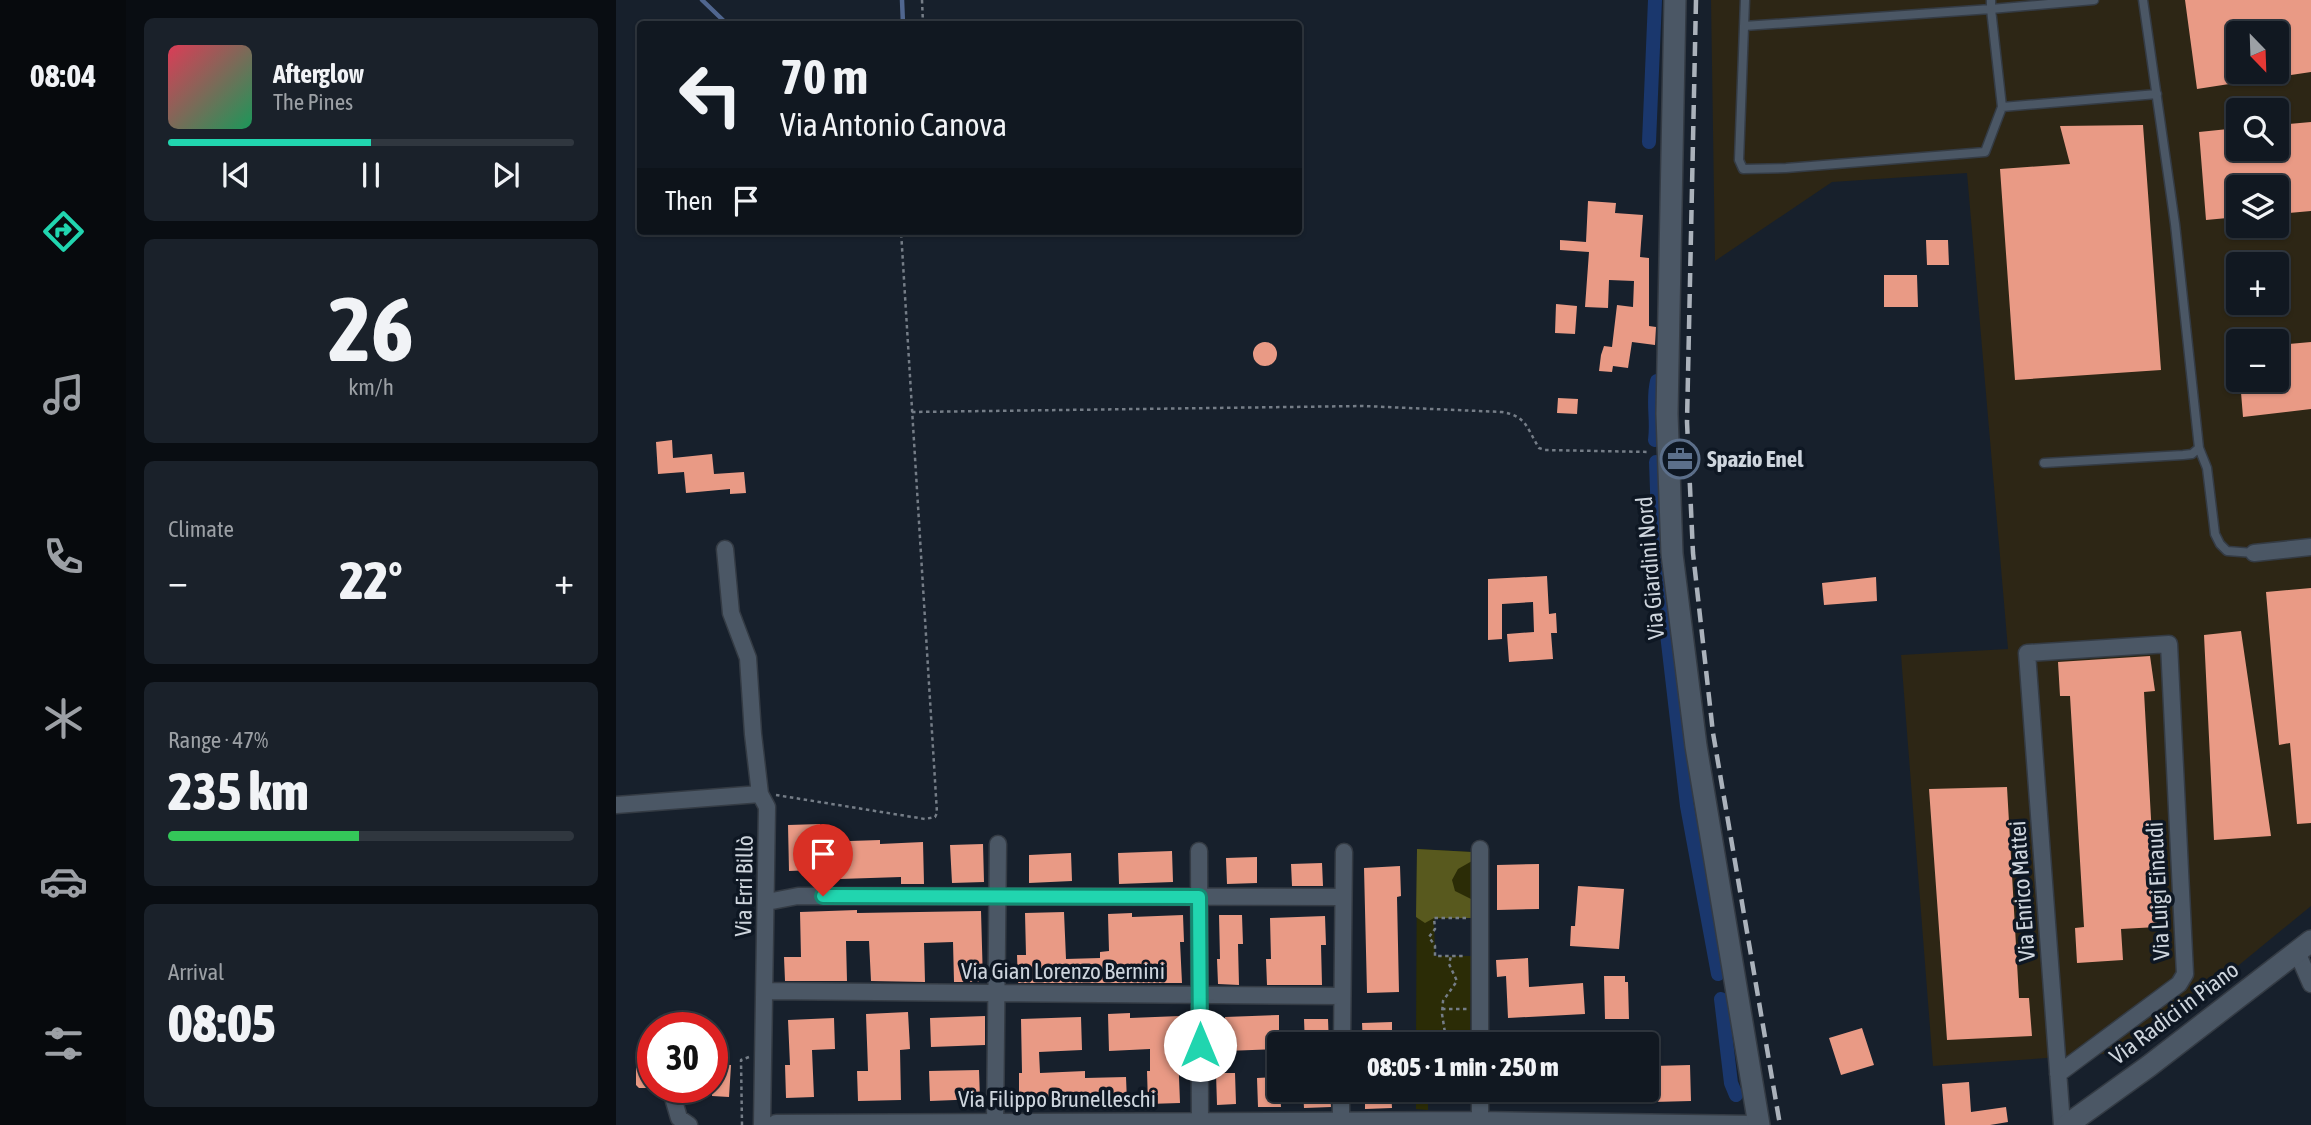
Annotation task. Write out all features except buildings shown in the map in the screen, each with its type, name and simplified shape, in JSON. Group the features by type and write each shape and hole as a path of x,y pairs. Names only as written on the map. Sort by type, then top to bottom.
{"main road":[{"name":"Via Giardini Nord","path":"1675,0 1667,414 1672,554 1696,746 1758,1124"},
{"name":"Via Radici in Piano","path":"2067,1125 2150,1066 2304,947"}],"street":[{"path":"2254,553 2311,547"},
{"name":"Via Erri Billò","path":"725,549 731,613 748,658 752,734 762,798 769,816 765,991 769,1124"},
{"name":"Via Luigi Einaudi","path":"2027,653 2169,644 2185,974 2179,984 2058,1074"},
{"name":"Via Enrico Mattei","path":"2027,653 2062,1125"},
{"path":"616,806 762,798"},
{"path":"995,1123 998,844"},
{"path":"1480,849 1480,1032"},
{"path":"1199,851 1200,1123"},
{"path":"1342,1032 1344,852"},
{"path":"767,902 798,896 1343,897"},
{"path":"2304,947 2311,984"},
{"name":"Via Gian Lorenzo Bernini","path":"765,991 1342,996"},
{"path":"1341,1123 1342,1102"},
{"path":"1477,1102 1480,1120"},
{"path":"675,1103 679,1118 686,1124"},
{"name":"Via Filippo Brunelleschi","path":"769,1124 1341,1123 1480,1120 1758,1124"}],"lane":[{"path":"1745,0 1739,160 1743,169 1985,152 2002,107 1991,5"},
{"path":"1744,26 1991,5 2094,0"},
{"path":"2143,0 2175,224 2199,448 2207,468 2215,534 2227,551 2254,553"},
{"path":"2002,107 2157,94"},
{"path":"2044,463 2183,455 2192,454 2199,448"}],"path":[{"path":"922,0 923,21"},
{"path":"762,798 777,795 925,819 935,817 937,813 901,235"},
{"path":"912,412 1363,406 1479,411 1514,414 1527,426 1539,448 1545,450 1668,452"},
{"path":"1434,918 1434,929 1429,937 1435,956 1451,956 1449,964 1457,981 1443,1001 1445,1032"},
{"path":"1442,1009 1471,1009"},
{"path":"742,1125 741,1060 751,1056"}],"shaded area":[{"path":"1711,0 2311,0 2311,906 2133,1052 1933,1066 1901,655 2008,649 1967,173 1832,182 1715,261"},
{"path":"1417,849 1472,852 1471,918 1434,919 1435,956 1471,956 1470,1032 1416,1032"},
{"path":"1417,849 1472,852 1472,861 1458,869 1452,880 1455,891 1471,899 1471,918 1434,918 1425,923 1416,917"},
{"path":"1416,1102 1428,1102 1428,1110 1416,1109"}],"waterway":[{"path":"702,0 724,21"},
{"path":"902,0 903,21"},
{"path":"1649,142 1655,0"},
{"path":"1655,440 1657,381"},
{"path":"1656,462 1660,574 1687,806 1718,974"},
{"path":"1721,999 1731,1083 1736,1095"}],"railway":[{"path":"1696,0 1687,422 1693,553 1713,733 1780,1125"}],"place":[{"name":"Spazio Enel","path":"1680,459"}],"route":[{"path":"823,896 1199,897 1200,1045"}]}
